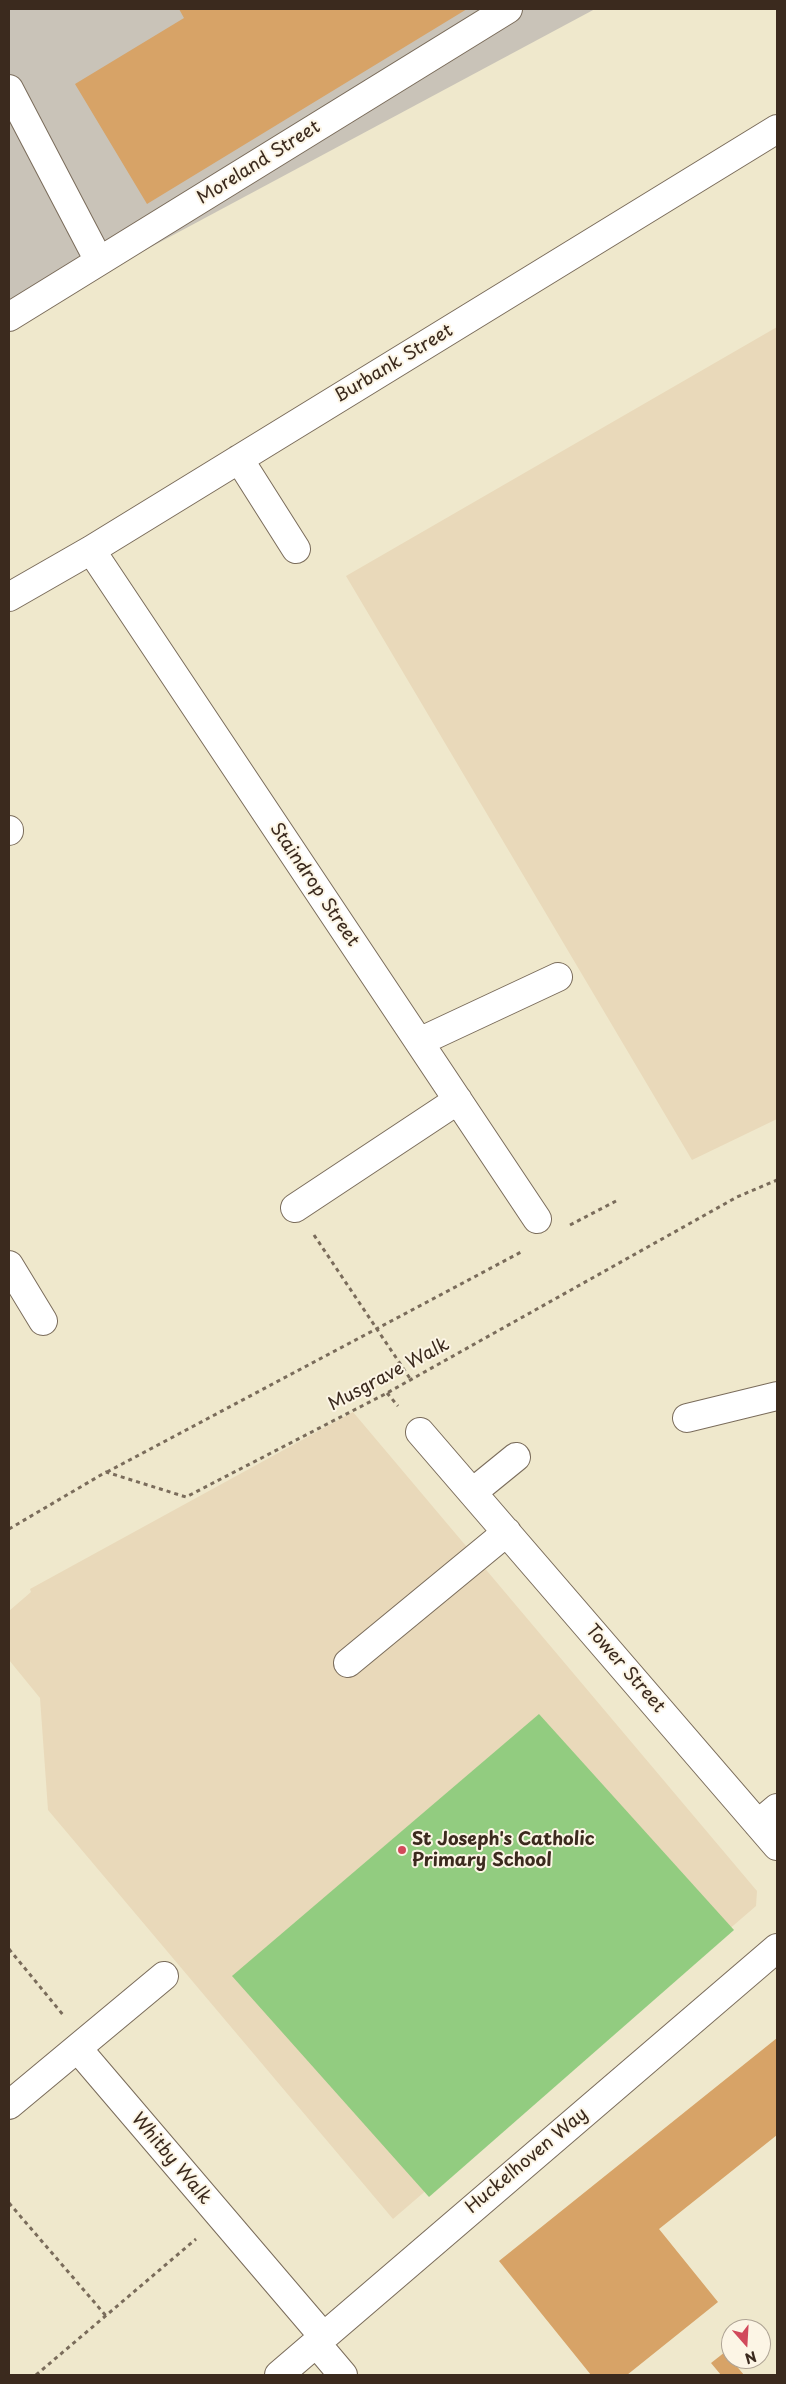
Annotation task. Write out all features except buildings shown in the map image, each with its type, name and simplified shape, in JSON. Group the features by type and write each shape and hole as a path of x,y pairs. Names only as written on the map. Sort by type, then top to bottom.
{"street":[{"name":"Moreland Street","path":"9,317 508,9"},
{"path":"9,88 100,261"},
{"name":"Burbank Street","path":"9,597 91,550 777,130"},
{"path":"239,459 296,549"},
{"name":"Staindrop Street","path":"91,550 537,1219"},
{"path":"419,1042 558,977"},
{"path":"295,1208 458,1100"},
{"path":"9,1265 43,1321"},
{"path":"688,1418 777,1396"},
{"name":"Tower Street","path":"420,1432 507,1532 768,1816 777,1846"},
{"path":"473,1492 516,1457"},
{"path":"348,1663 507,1532"},
{"name":"Huckelhoven Way","path":"279,2375 777,1948"},
{"path":"9,2105 164,1976"},
{"name":"Whitby Walk","path":"78,2049 319,2340 343,2375"}],"path":[{"name":"Musgrave Walk","path":"106,1472 186,1497 411,1380 737,1197 777,1180"},
{"path":"566,1227 616,1201"},
{"path":"295,1208 411,1380"},
{"path":"9,1529 106,1472 524,1250"},
{"path":"9,1949 68,2020"},
{"path":"9,2203 107,2317"},
{"path":"36,2375 107,2317 198,2237"}],"shaded area":[{"path":"9,9 595,9 9,323"},
{"path":"777,327 777,1119 692,1160 346,576"},
{"name":"St Joseph's Catholic Primary School","path":"353,1412 757,1891 756,1906 393,2219 48,1810 40,1698 9,1660 9,1611 31,1592 30,1589"}],"green space":[{"path":"539,1714 734,1930 429,2197 232,1976"}],"place":[{"name":"St Joseph's Catholic Primary School","path":"402,1850"}]}
